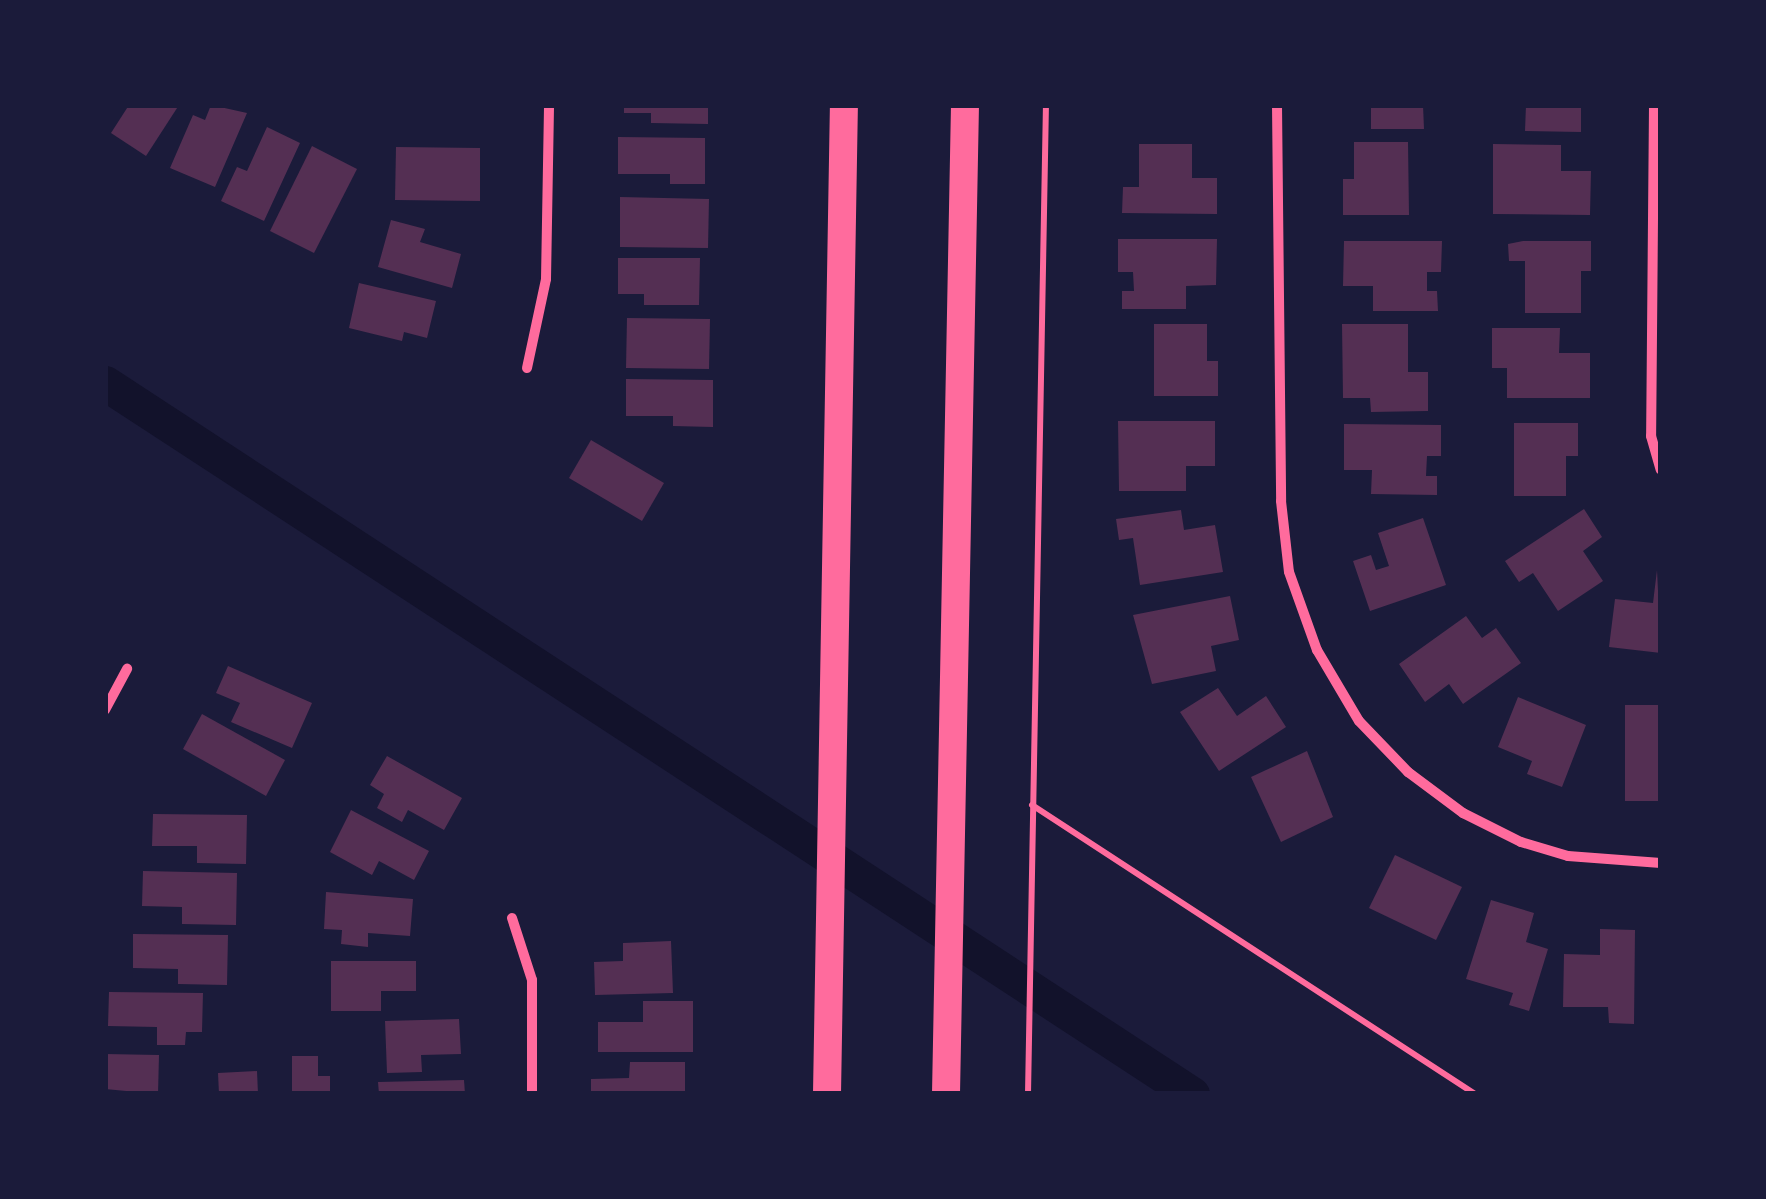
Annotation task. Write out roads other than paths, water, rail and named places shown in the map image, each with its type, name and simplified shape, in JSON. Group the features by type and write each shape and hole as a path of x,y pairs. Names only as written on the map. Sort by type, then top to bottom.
{"highway":[{"path":"827,1094 844,105"},
{"path":"946,1094 964,105"}],"street":[{"path":"527,368 546,279 549,105"},
{"path":"1277,105 1281,501 1289,572 1317,650 1359,721 1408,772 1463,813 1521,842 1568,856 1661,863"},
{"path":"1654,105 1651,436 1661,470"},
{"path":"105,710 127,669"},
{"path":"512,918 532,980 532,1094"}],"waterway":[{"path":"105,383 1192,1094"}]}
